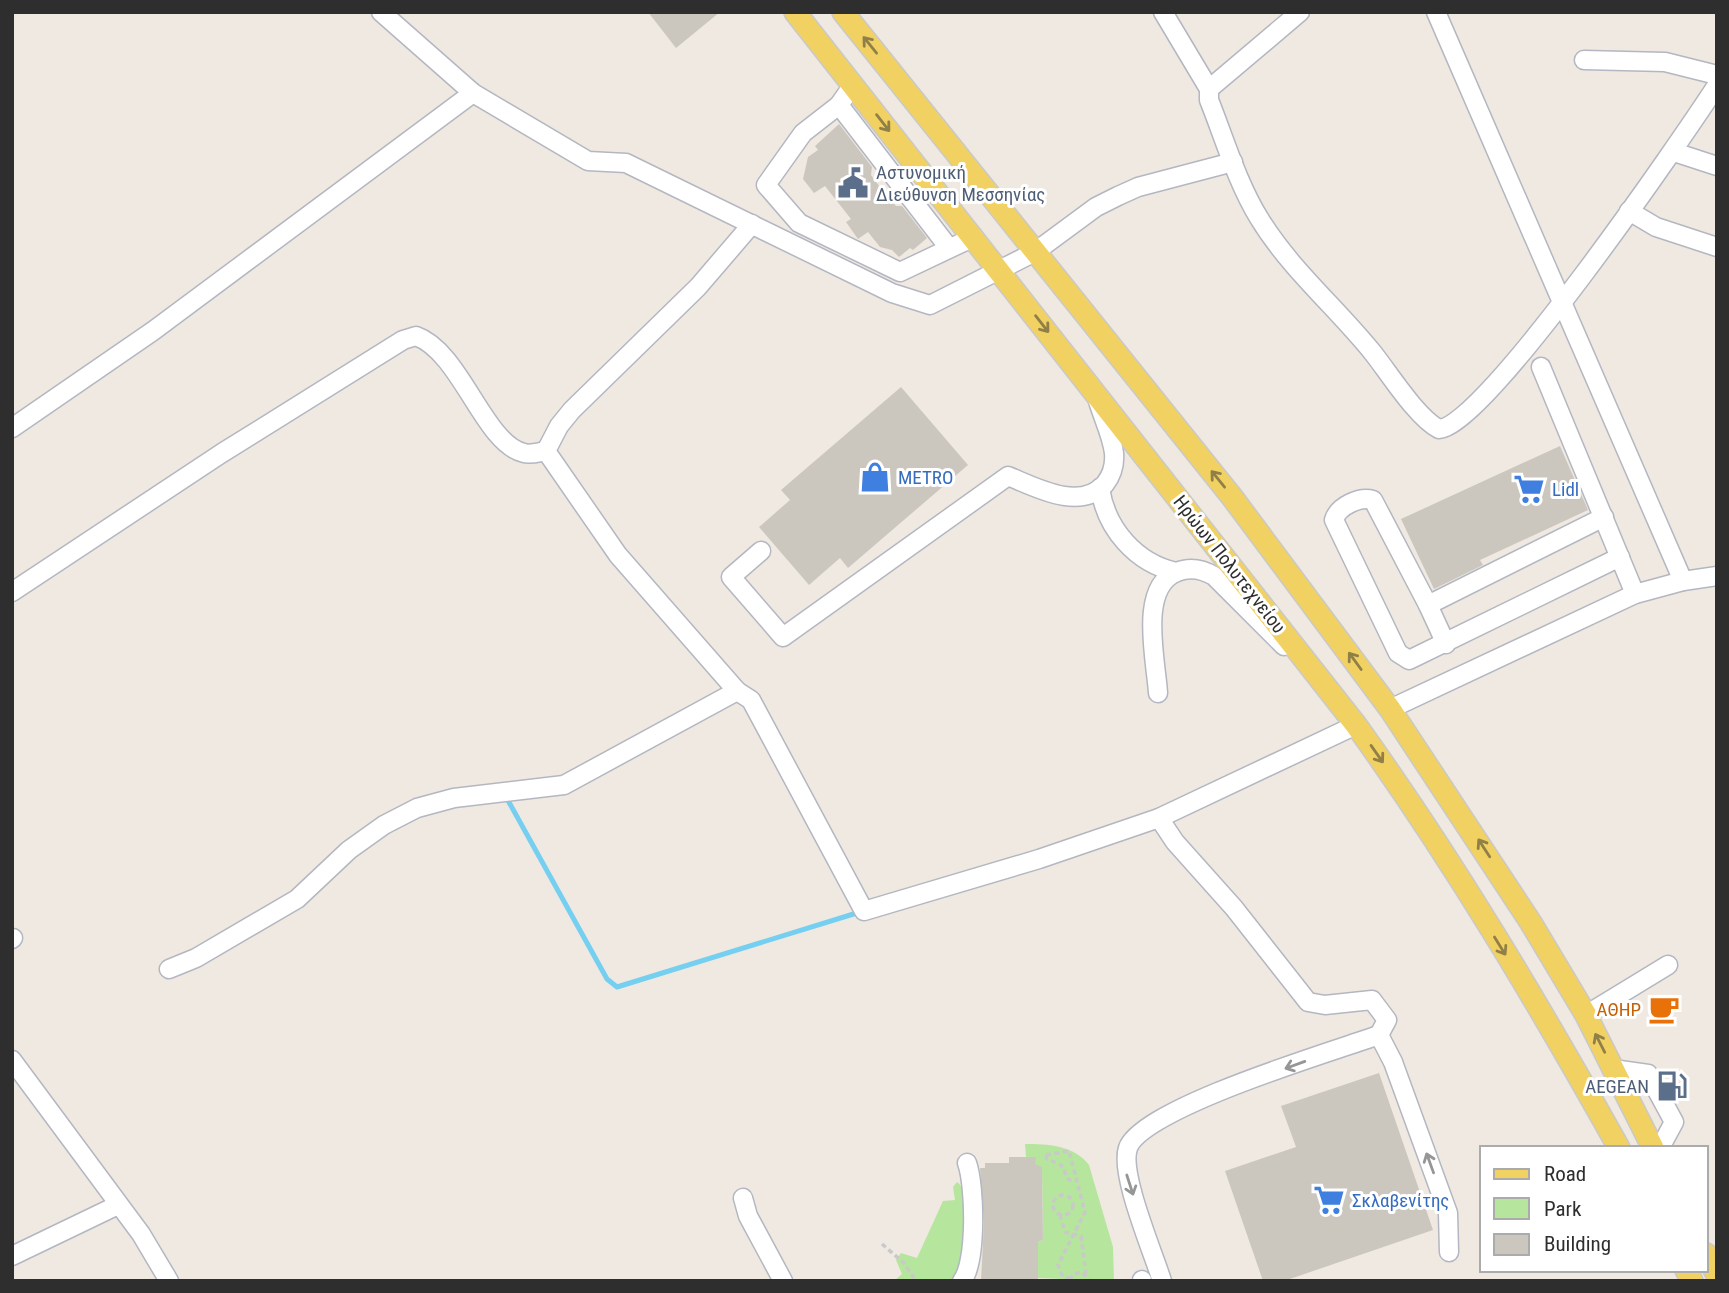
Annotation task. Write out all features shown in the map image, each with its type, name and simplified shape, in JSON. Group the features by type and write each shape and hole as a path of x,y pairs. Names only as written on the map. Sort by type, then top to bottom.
{"main road":[{"name":"Ηρώων Πολυτεχνείου","path":"796,12 1356,725 1424,822 1536,1005 1618,1146"},
{"path":"843,12 1232,497 1390,709 1505,881 1586,1015 1652,1146"},
{"path":"1708,1258 1717,1275"}],"street":[{"path":"381,12 473,93 588,161 626,163 892,293 930,305 1035,252 1096,207 1138,187 1233,162"},
{"path":"1163,12 1209,89 1209,100 1233,162 1259,218 1283,252 1359,335 1436,428 1453,426 1478,404 1562,300 1674,152 1717,85"},
{"path":"1209,89 1300,12"},
{"path":"1436,12 1683,581"},
{"path":"1584,61 1665,62 1717,75"},
{"path":"853,85 839,105 803,133 766,185 799,223 900,272 974,237"},
{"path":"12,428 153,331 473,93"},
{"path":"839,105 950,248"},
{"path":"1674,152 1717,166"},
{"path":"1629,211 1656,227 1717,247"},
{"path":"546,452 559,426 572,410 698,286 752,225"},
{"path":"12,592 222,453 403,340 416,336 438,348 496,431 510,444 524,453 546,452"},
{"path":"1541,366 1635,594"},
{"path":"761,551 731,577 783,637 1007,476 1068,496 1086,496 1100,488 1110,475 1114,458 1094,391"},
{"path":"546,452 618,555 737,691 751,700 864,911 1039,859 1159,818 1356,725"},
{"path":"1100,488 1110,520 1123,540 1145,559 1176,572 1198,570 1216,578 1333,695"},
{"path":"1446,644 1373,500 1360,499 1336,513 1335,526 1402,658 1416,659 1446,644 1620,557"},
{"path":"1428,605 1604,517"},
{"path":"1158,693 1153,601 1159,586 1176,572"},
{"path":"1390,709 1635,594 1683,581 1717,576"},
{"path":"169,969 196,958 297,899 349,850 384,825 417,807 454,798 564,785 737,691"},
{"path":"1159,818 1175,842 1234,908 1308,1002 1325,1005 1372,1000 1387,1020 1379,1035 1192,1101 1140,1132 1128,1146 1125,1168 1163,1281"},
{"path":"1586,1015 1668,965"},
{"path":"1379,1035 1393,1062 1448,1213 1450,1252"},
{"path":"12,1060 146,1241 169,1281"},
{"path":"1613,1069 1648,1074 1674,1122 1661,1146"},
{"path":"962,1281 969,1271 972,1253 971,1177 967,1163"},
{"path":"743,1198 748,1216 783,1281"},
{"path":"12,1256 118,1205"}],"path":[{"path":"1077,1180 1069,1181 1063,1167 1047,1159 1046,1155 1069,1151 1077,1180 1085,1212 1058,1265 1062,1275 1070,1280 1077,1272 1086,1274"},
{"path":"1060,1215 1072,1209 1072,1200 1065,1194 1053,1201 1054,1211 1060,1215 1064,1230 1069,1235 1074,1233 1081,1236 1086,1274 1090,1281"},
{"path":"882,1244 904,1263 916,1281"}],"green space":[{"path":"1025,1144 1051,1145 1068,1150 1083,1158 1089,1165 1113,1247 1114,1281 1038,1278 1038,1242 1043,1240 1042,1168 1035,1164 1035,1157 1026,1157"},
{"path":"957,1182 963,1189 966,1201 967,1231 962,1261 952,1281 894,1281 902,1274 896,1260 901,1253 917,1258 943,1201 955,1200 953,1187"}],"building":[{"path":"648,12 720,12 676,48"},
{"path":"839,124 872,167 871,175 885,194 896,206 902,206 927,238 913,250 910,248 899,257 892,250 880,247 868,232 858,239 846,222 851,219 825,186 814,193 803,179 808,157 818,150 815,146"},
{"name":"METRO","path":"901,387 968,465 848,568 840,558 809,585 759,527 790,500 781,490"},
{"path":"1560,446 1588,510 1480,560 1483,565 1434,589 1401,519"},
{"name":"Σκλαβενίτης","path":"1379,1073 1433,1230 1284,1281 1263,1281 1225,1171 1296,1147 1281,1106"},
{"path":"1009,1157 1036,1157 1035,1164 1042,1167 1043,1240 1038,1242 1038,1281 981,1281 984,1223 980,1168 985,1168 985,1163 1009,1163"}],"waterway":[{"path":"505,795 607,979 617,987 860,912"}],"place":[{"name":"Αστυνομική Διεύθυνση Μεσσηνίας","path":"853,183"},
{"name":"METRO","path":"875,477"},
{"name":"Lidl","path":"1529,489"},
{"name":"ΑΘΗΡ","path":"1664,1009"},
{"name":"AEGEAN","path":"1672,1086"},
{"name":"Σκλαβενίτης","path":"1329,1200"}]}
